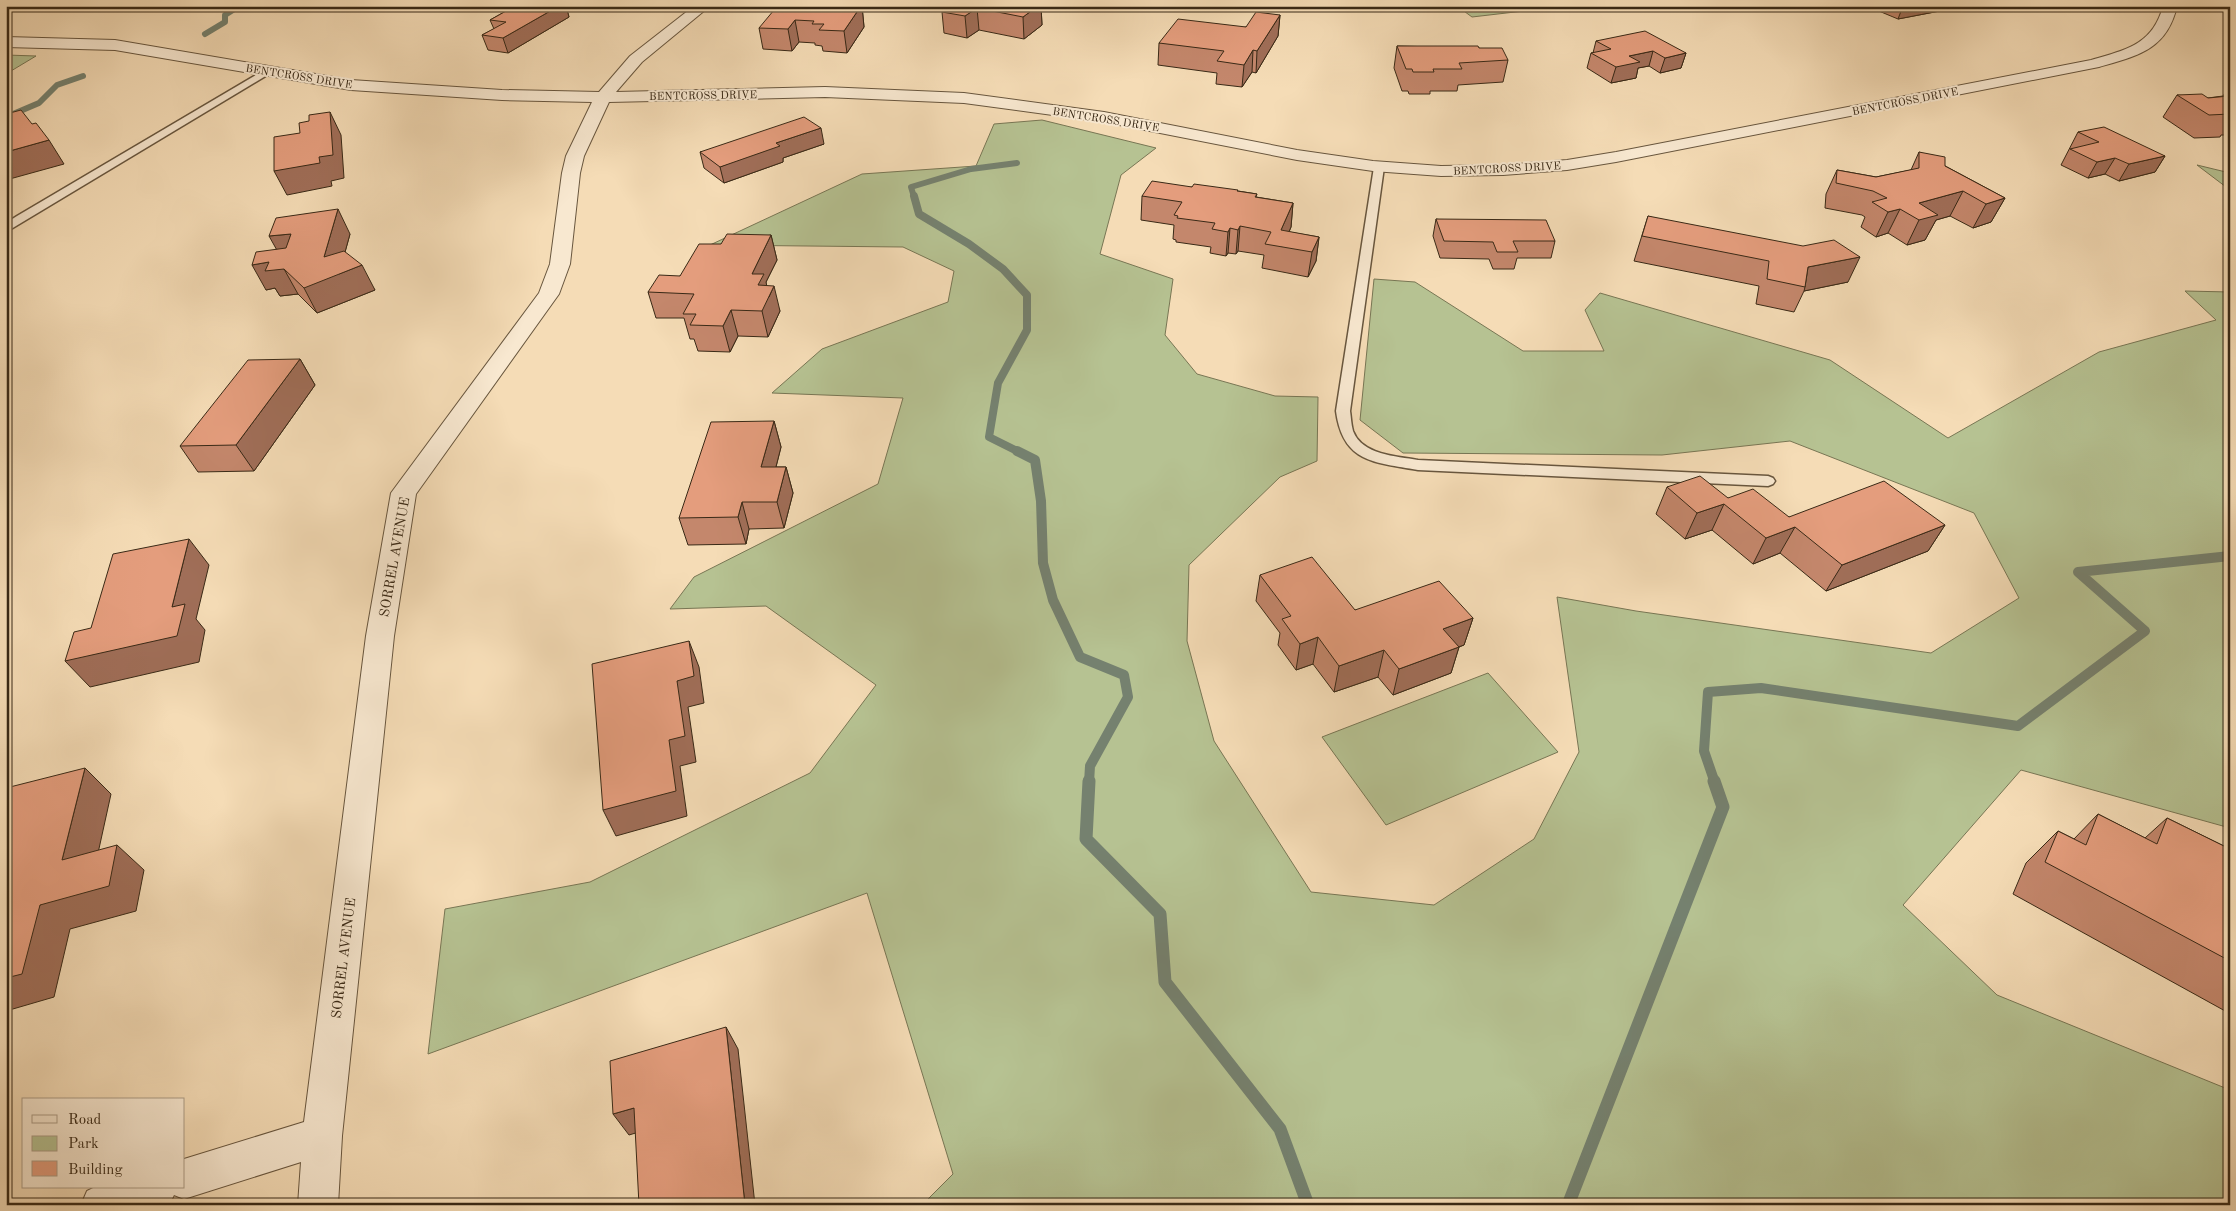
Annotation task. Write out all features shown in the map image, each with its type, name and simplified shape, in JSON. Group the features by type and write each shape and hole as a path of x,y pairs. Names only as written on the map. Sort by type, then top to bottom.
{"street":[{"name":"SORREL AVENUE","path":"318,1205 322,1136 380,636 404,493 549,294 560,264 571,173 575,156 602,97 636,59 703,6"},
{"name":"BENTCROSS DRIVE","path":"6,42 115,45 351,85 502,96 602,97 825,92 964,98 1104,117 1297,155 1379,167 1441,171 1503,170 1567,165 1667,148 2084,65 2125,54 2145,46 2160,35 2168,21 2170,6"},
{"path":"185,1179 322,1136"},
{"path":"101,1205 154,1188"}],"lane":[{"path":"6,229 266,72"},
{"path":"1379,167 1343,411 1347,432 1358,448 1374,456 1418,465 1768,481"}],"green space":[{"path":"1457,6 1557,6 1558,7 1472,17"},
{"path":"6,55 36,56 6,74"},
{"path":"1042,120 1156,148 1121,175 1100,254 1173,279 1165,335 1197,374 1275,396 1318,397 1317,461 1280,477 1189,565 1187,641 1214,741 1311,892 1434,905 1534,839 1579,752 1557,597 1636,611 1931,653 2019,598 1974,513 1790,441 1662,455 1403,453 1360,420 1374,279 1415,282 1523,351 1604,351 1585,310 1600,293 1830,360 1948,438 2099,352 2216,320 2185,291 2230,292 2230,828 2021,770 1903,905 1997,995 2230,1090 2230,1205 922,1205 953,1174 867,893 428,1054 445,909 590,882 810,773 876,685 766,606 670,609 694,577 878,484 903,398 772,393 822,349 948,302 954,271 903,247 710,245 862,174 976,166 994,124"},
{"path":"2197,165 2230,173 2230,190"},
{"path":"1488,673 1558,752 1386,825 1322,737"}],"building":[{"path":"515,6 559,6 503,38 482,35 506,22 490,20"},
{"path":"791,6 861,6 844,31 819,30 824,24 812,24 814,21 795,20 788,29 759,28 774,10 787,11"},
{"path":"951,6 1038,6 1023,17 977,8 965,16 942,12"},
{"path":"1256,12 1280,15 1257,51 1253,50 1244,65 1217,61 1224,51 1159,43 1178,19 1246,27"},
{"path":"1645,31 1686,53 1665,58 1653,51 1629,56 1640,62 1616,67 1591,53 1611,49 1596,41"},
{"path":"1397,46 1478,46 1479,48 1502,48 1508,60 1459,63 1462,69 1433,69 1434,72 1413,72 1412,69 1406,69"},
{"path":"2225,93 2230,93 2230,110 2228,109 2230,114 2209,115 2177,95 2202,94 2208,98 2229,96"},
{"path":"21,110 32,124 36,123 49,140 6,152 6,114"},
{"path":"330,112 333,155 319,157 320,163 274,171 274,137 300,133 299,123 309,121 309,115"},
{"path":"804,117 821,128 776,143 780,146 720,167 700,152"},
{"path":"2104,127 2165,156 2129,164 2115,158 2097,162 2070,149 2099,142 2078,132"},
{"path":"1919,152 1945,157 1945,166 2005,198 1986,204 1963,191 1919,203 1938,215 1919,220 1900,209 1888,212 1872,202 1887,198 1873,191 1836,183 1837,170 1876,177 1919,168"},
{"path":"1152,181 1192,187 1194,184 1238,190 1257,194 1255,197 1293,203 1281,230 1319,237 1312,252 1265,244 1271,232 1240,226 1238,230 1230,228 1228,232 1212,229 1215,223 1177,218 1178,216 1174,215 1182,202 1142,196"},
{"path":"338,209 324,257 344,251 362,265 304,288 284,269 265,271 269,262 252,265 256,252 286,248 291,234 269,236 276,218"},
{"path":"1648,216 1803,246 1834,240 1860,257 1808,267 1805,287 1767,279 1769,261 1642,236"},
{"path":"1436,219 1546,220 1555,241 1513,241 1518,252 1497,252 1493,242 1444,241"},
{"path":"727,234 771,235 752,274 764,274 758,285 774,286 762,311 731,310 723,326 690,325 696,314 683,314 694,294 648,292 659,275 680,276 699,244 721,244"},
{"path":"300,359 236,445 180,446 248,360"},
{"path":"774,421 761,467 786,467 777,502 742,502 738,517 679,518 711,422"},
{"path":"1700,476 1728,498 1753,489 1789,517 1884,481 1945,525 1842,565 1795,527 1766,538 1724,504 1697,513 1667,487"},
{"path":"189,539 172,607 185,604 177,636 65,661 74,632 91,628 113,554"},
{"path":"1312,557 1355,610 1439,581 1473,618 1443,629 1459,647 1399,669 1384,650 1339,666 1318,637 1300,644 1282,619 1291,616 1260,575"},
{"path":"689,641 694,676 677,681 685,736 669,740 676,791 603,810 592,664"},
{"path":"85,768 62,860 117,845 109,886 40,905 22,974 6,978 6,788"},
{"path":"2098,814 2157,844 2167,818 2230,849 2230,961 2045,862 2058,831 2086,845"},
{"path":"726,1027 745,1205 639,1205 634,1108 613,1114 610,1061"}],"waterway":[{"path":"205,34 225,22 225,15 239,6"},
{"path":"6,117 39,103 57,85 83,76"},
{"path":"914,197 911,187 971,169 1017,163"},
{"path":"914,196 919,214 969,244 1003,269 1027,295 1027,330 998,383 989,437 1035,460 1041,501 1043,563 1053,600 1080,657 1124,675 1128,697 1090,766 1089,783"},
{"path":"1715,783 1704,751 1708,692 1761,688 2018,726 2145,631 2078,572 2230,556"},
{"path":"1089,781 1086,839 1160,914 1165,982 1280,1129 1308,1205"},
{"path":"1568,1205 1723,807 1714,781"}]}
